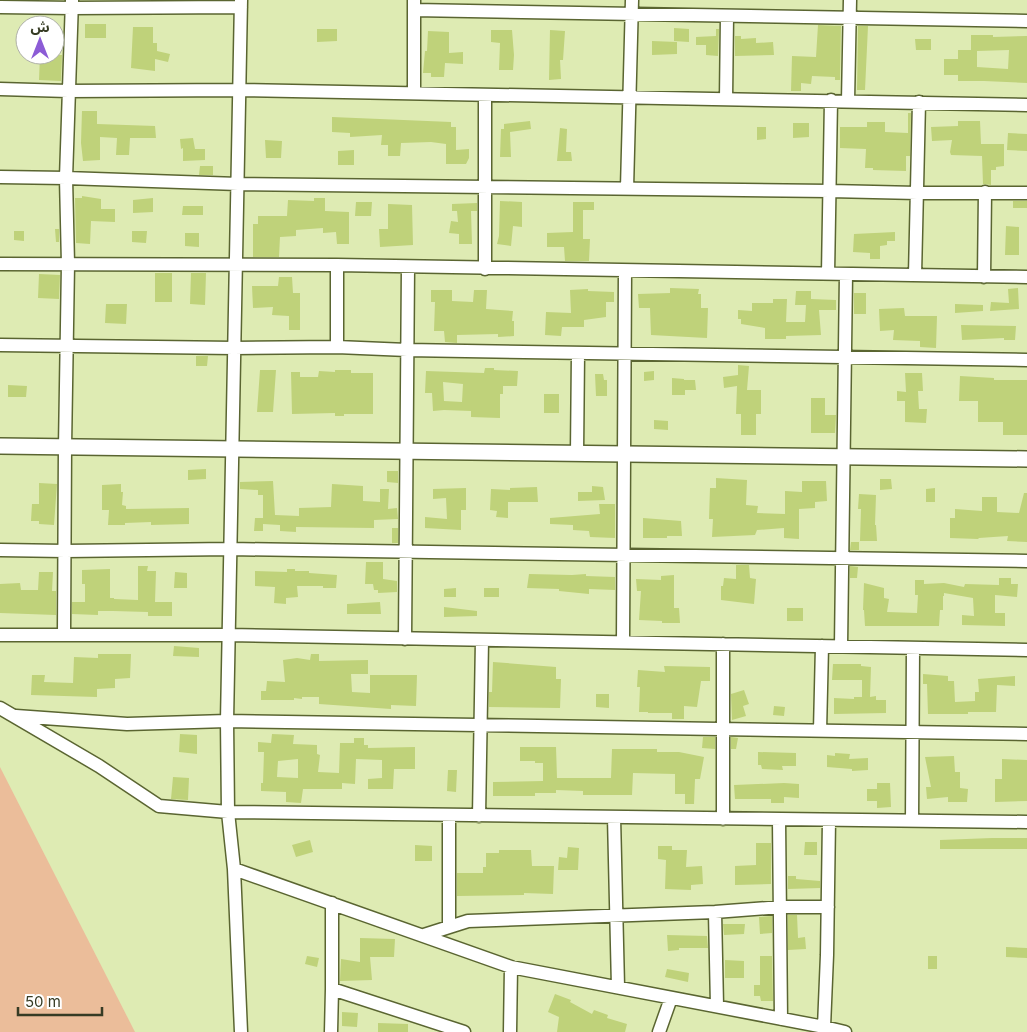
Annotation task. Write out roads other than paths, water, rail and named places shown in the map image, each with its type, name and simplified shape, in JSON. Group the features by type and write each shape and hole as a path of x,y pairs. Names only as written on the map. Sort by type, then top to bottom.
{"street":[{"path":"627,188 632,0"},
{"path":"848,101 850,0"},
{"path":"64,634 68,264 66,178 72,4"},
{"path":"0,7 72,4 241,4 227,721 228,812 234,869 241,1032"},
{"path":"414,93 414,5 632,14 1027,21"},
{"path":"726,16 726,99"},
{"path":"0,89 68,91 239,90 1027,105"},
{"path":"485,95 485,269"},
{"path":"828,274 831,100"},
{"path":"915,275 919,102"},
{"path":"0,177 238,184 1027,193"},
{"path":"984,276 985,192"},
{"path":"0,264 337,265 1027,277"},
{"path":"337,265 337,347"},
{"path":"405,639 408,267"},
{"path":"623,642 625,271"},
{"path":"841,646 846,274"},
{"path":"0,344 234,348 337,347 407,350 1027,360"},
{"path":"577,453 578,353"},
{"path":"0,446 1027,460"},
{"path":"0,550 230,549 1027,561"},
{"path":"0,635 228,635 1027,650"},
{"path":"479,816 482,640"},
{"path":"723,644 723,819"},
{"path":"820,731 822,646"},
{"path":"912,821 913,648"},
{"path":"0,708 98,766 159,806 228,812 1027,822"},
{"path":"11,716 127,724 227,721 1027,734"},
{"path":"449,816 449,926"},
{"path":"614,818 618,987"},
{"path":"779,820 781,1019"},
{"path":"823,1030 829,820"},
{"path":"234,869 511,967 717,1006 823,1030 845,1032"},
{"path":"331,1032 332,903"},
{"path":"424,935 468,921 715,912 781,907 828,907"},
{"path":"715,912 717,1006"},
{"path":"510,1032 511,967"},
{"path":"332,989 464,1032"},
{"path":"659,1032 671,998"}]}
